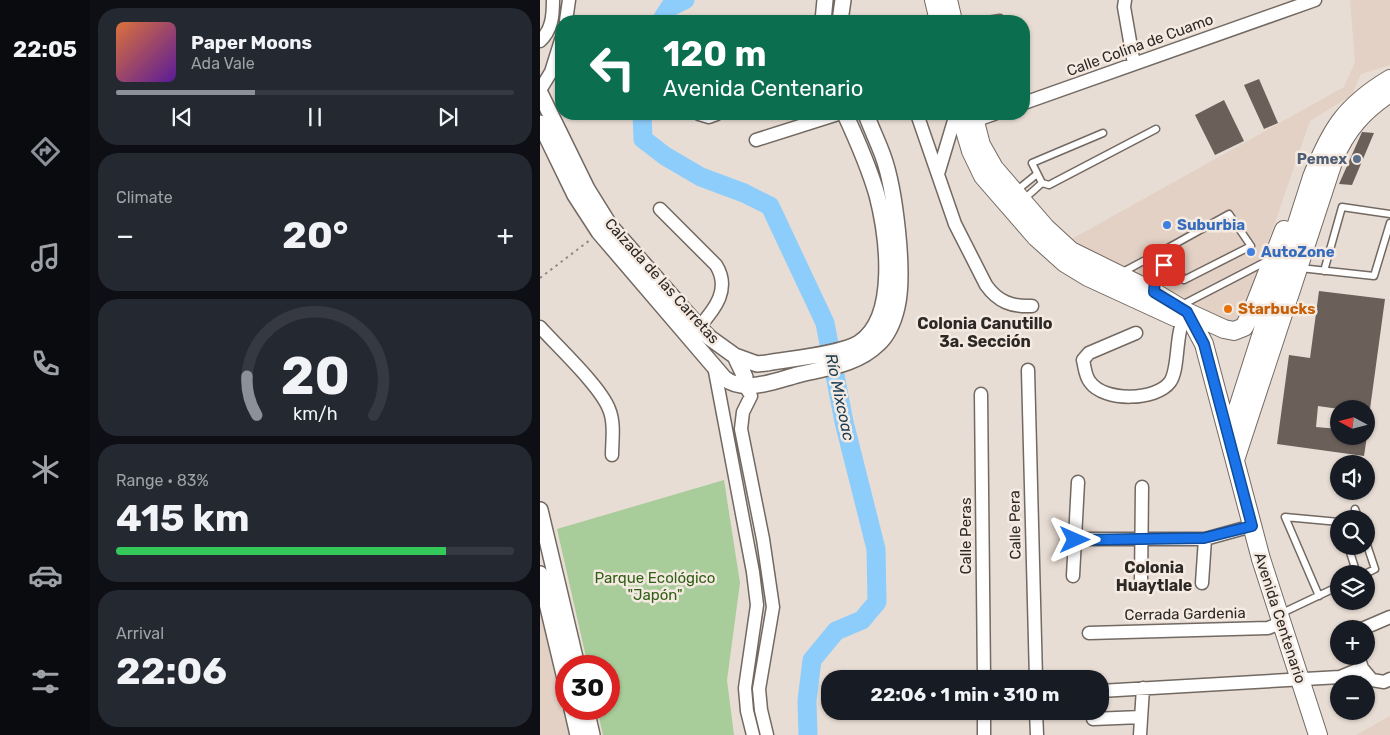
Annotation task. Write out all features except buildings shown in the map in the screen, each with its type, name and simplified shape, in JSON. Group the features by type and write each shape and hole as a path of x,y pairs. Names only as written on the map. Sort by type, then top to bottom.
{"main road":[{"path":"934,0 938,15"},
{"path":"948,0 952,15"},
{"path":"1013,202 1036,237 1065,264 1088,277 1148,303 1186,317 1234,331 1244,327 1284,264 1365,94 1390,79"},
{"path":"1229,436 1312,177 1330,135 1357,110 1390,93"},
{"path":"965,120 970,151 983,176 1071,251 1154,292 1186,317"},
{"path":"1235,460 1263,380 1284,264"},
{"name":"Avenida Centenario","path":"1186,317 1204,344 1252,526 1318,735"}],"street":[{"path":"540,41 548,34 553,14 553,0"},
{"path":"567,15 569,0"},
{"path":"823,15 825,0"},
{"path":"841,15 843,0"},
{"path":"1125,0 1124,7 1134,64"},
{"name":"Calle Colina de Cuamo","path":"1030,101 1295,3 1315,0"},
{"path":"540,92 551,72 555,59"},
{"name":"Calzada de las Carretas","path":"540,92 587,189 610,226 699,327 710,338 735,356"},
{"path":"756,140 819,120"},
{"path":"714,366 727,380 745,386 777,380 848,355 878,319 884,302 887,280 877,196 861,148 848,120"},
{"path":"735,356 757,364 867,354 880,343 891,327 898,306 899,283 898,244 893,195 884,157 869,120"},
{"path":"918,120 954,224 991,293 1004,303 1021,307 1032,306"},
{"path":"938,174 964,120"},
{"name":"Calzada de las Carretas","path":"540,123 576,195 600,232 714,366 753,572 756,605 744,688 753,735"},
{"path":"660,209 721,272 722,296 699,327"},
{"path":"1136,333 1090,352 1083,360 1085,373 1091,384 1106,393 1131,397 1152,395 1166,388 1172,379 1186,317"},
{"path":"540,327 603,397 610,411 613,430 612,455"},
{"path":"735,356 745,377 745,386 751,396 743,412 742,432 763,539 773,607 759,689 761,710 767,735"},
{"name":"Calle Pera","path":"1028,370 1036,670"},
{"name":"Calle Peras","path":"981,394 984,670"},
{"path":"1073,576 1078,482"},
{"path":"1141,583 1142,487"},
{"path":"541,517 544,550 574,655"},
{"path":"1075,540 1204,538 1252,526"},
{"path":"1202,583 1204,538"},
{"path":"540,574 559,655"},
{"path":"1375,623 1390,617"},
{"name":"Cerrada Gardenia","path":"1089,633 1268,628 1280,619"},
{"path":"1109,690 1340,677 1356,665"},
{"path":"1362,665 1372,680 1384,682 1390,679"},
{"path":"1140,735 1144,688"},
{"path":"1109,718 1141,717"},
{"path":"575,720 578,735"},
{"path":"589,720 592,735"},
{"path":"984,720 984,735"},
{"path":"1036,720 1037,735"}],"lane":[{"path":"1103,133 1032,163 1042,183 1049,185 1156,129"},
{"path":"1013,202 1037,174"},
{"path":"1013,202 1042,183"},
{"path":"1324,271 1342,207 1390,214"},
{"path":"1118,275 1229,214 1251,246 1184,280 1166,249"},
{"path":"1186,317 1284,264 1324,271 1374,276 1390,223"},
{"path":"1154,292 1155,279 1164,265 1174,261"},
{"path":"1319,596 1285,517 1330,521"},
{"path":"1280,619 1330,590"}],"path":[{"path":"540,278 600,232"}],"shaded area":[{"path":"1350,0 1390,0 1390,65 1361,74 1352,95 1310,121 1241,321 1234,323 1223,319 1135,276 1070,240 1344,87 1355,62"},
{"path":"540,601 555,666 555,720 568,720 571,735 540,735"},
{"path":"1390,716 1390,735 1356,735"}],"green space":[{"name":"Parque Ecológico \"Japón\"","path":"724,480 740,583 727,680 734,735 603,735 600,720 620,720 620,655 586,655 557,529"}],"waterway":[{"name":"Río Mixcoac","path":"665,15 670,7 685,0"},
{"name":"Río Mixcoac","path":"642,120 643,139 665,156 701,177 744,193 770,206 825,323 844,422 876,549 877,602 862,620 836,631 812,660 807,701 808,735"}],"place":[{"name":"Pemex","path":"1357,159"},
{"name":"Suburbia","path":"1167,225"},
{"name":"AutoZone","path":"1251,252"},
{"name":"Starbucks","path":"1228,309"}],"district":[{"name":"Colonia Canutillo 3a. Sección","path":"985,332"},
{"name":"Colonia Huaytlale","path":"1154,576"}],"route":[{"path":"1075,540 1204,538 1252,526 1204,344 1187,312 1154,292 1155,279 1164,265"}]}
